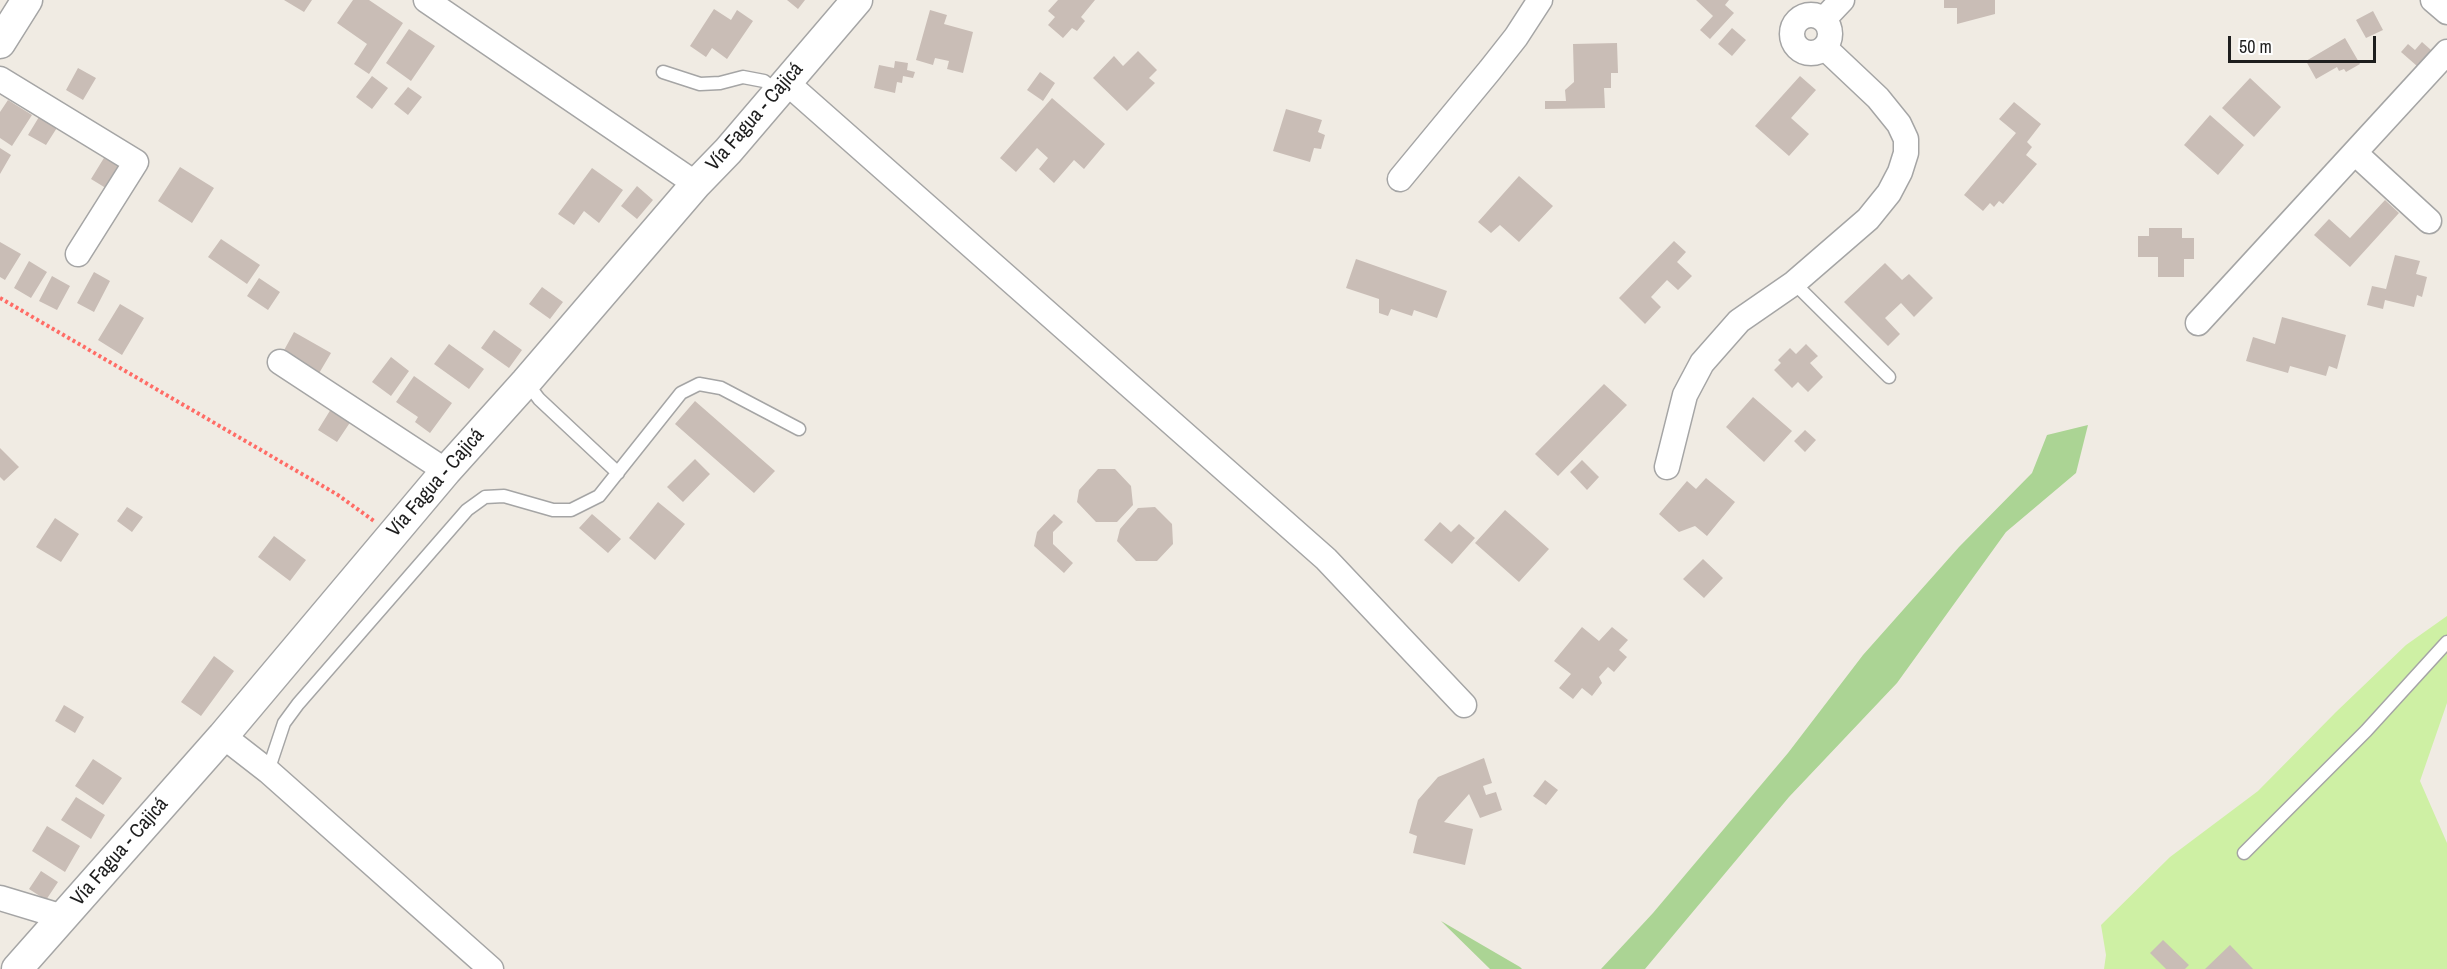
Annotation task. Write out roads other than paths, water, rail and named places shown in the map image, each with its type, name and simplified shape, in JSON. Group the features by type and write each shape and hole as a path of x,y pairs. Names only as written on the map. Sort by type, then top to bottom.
{"street":[{"path":"0,43 27,0"},
{"path":"426,0 696,184"},
{"name":"Vía Fagua - Cajicá","path":"18,969 223,736 446,471 526,382 696,184 728,151 857,0"},
{"path":"1400,179 1516,37 1540,0"},
{"path":"1806,12 1830,33 1825,48 1812,54 1795,45 1792,37 1793,27 1806,12 1842,0"},
{"path":"2433,0 2447,12"},
{"path":"1667,467 1685,395 1701,363 1738,321 1794,283 1868,219 1889,193 1900,172 1906,153 1906,139 1899,124 1878,98 1825,48"},
{"path":"2198,323 2447,52"},
{"path":"0,78 136,162 78,255"},
{"path":"782,87 1326,559 1464,705"},
{"path":"2355,153 2429,221"},
{"path":"280,362 446,471"},
{"path":"223,736 268,771 491,969"},
{"path":"0,898 63,917"}],"lane":[{"path":"663,72 700,84 720,83 743,77 782,87"},
{"path":"1794,283 1889,378"},
{"path":"526,382 539,399 618,473"},
{"path":"268,771 284,723 298,704 467,510 484,498 504,496 554,510 571,510 599,496 681,393 699,384 721,388 799,429"},
{"path":"2244,854 2367,731 2447,642"}]}
